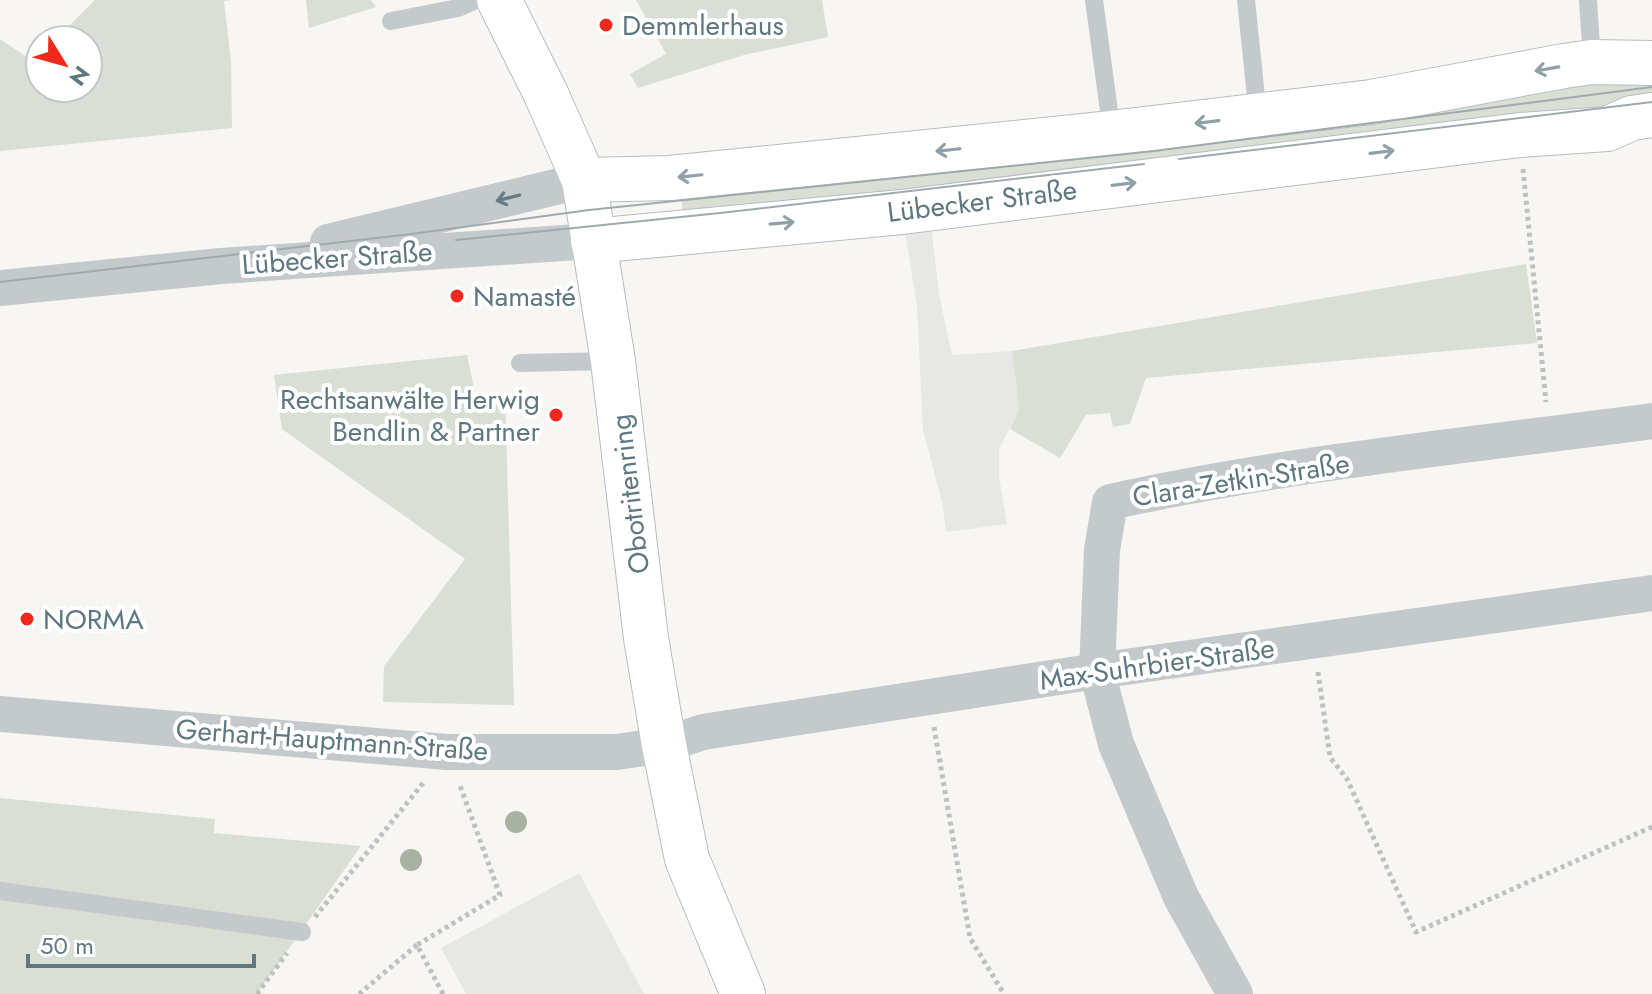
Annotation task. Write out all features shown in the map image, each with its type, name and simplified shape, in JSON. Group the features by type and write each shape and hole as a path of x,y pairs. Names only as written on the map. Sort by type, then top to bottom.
{"street":[{"name":"Obotritenring","path":"499,0 584,180 613,361 646,638 664,745 687,859 743,994"},
{"name":"Lübecker Straße","path":"221,266 584,180 670,178 1112,133 1371,102 1499,76 1592,62 1652,63"},
{"name":"Lübecker Straße","path":"221,266 593,241 902,212 1520,135 1607,129 1632,118 1652,115"},
{"path":"0,288 221,266"},
{"name":"Clara-Zetkin-Straße","path":"1235,994 1181,897 1152,831 1116,744 1097,671 1102,550 1110,502 1162,490 1304,468 1652,421"},
{"name":"Max-Suhrbier-Straße","path":"664,745 703,732 1097,671 1652,593"},
{"name":"Gerhart-Hauptmann-Straße","path":"0,714 447,752 617,752 664,745"}],"lane":[{"path":"391,21 458,8 476,0"},
{"path":"1094,0 1112,133"},
{"path":"1246,0 1258,116"},
{"path":"1588,0 1592,62"},
{"path":"520,363 613,361"},
{"path":"0,891 302,932"}],"path":[{"path":"1520,135 1549,434"},
{"path":"1314,642 1330,757 1347,779 1416,932 1652,827"},
{"path":"930,697 970,938 1004,994"},
{"path":"257,994 302,932 447,752"},
{"path":"359,994 417,945 500,895 447,752"},
{"path":"417,945 443,994"}],"shaded area":[{"path":"95,0 230,0 224,1 231,61 232,128 0,151 0,39 24,55 24,104 104,104 104,24 71,24"},
{"path":"306,0 371,0 376,7 309,28"},
{"path":"636,0 822,0 828,37 744,55 638,88 630,74 666,54"},
{"path":"1652,79 1652,115 684,223 681,195 1524,87"},
{"path":"929,208 939,294 952,355 1012,351 1019,409 999,450 999,477 1007,524 946,532 942,502 923,430 917,307 902,212"},
{"path":"1526,264 1537,343 1146,378 1130,424 1113,427 1110,413 1086,415 1060,458 1010,429 1019,409 1012,351"},
{"path":"467,355 477,403 505,395 514,705 383,702 384,666 465,559 282,429 274,375"},
{"path":"0,798 215,819 214,833 361,846 257,994 0,994"},
{"path":"579,873 644,994 466,994 441,948"}],"tram line":[{"path":"0,282 589,210 1154,151 1652,87"},
{"path":"1179,159 1652,102"},
{"path":"456,240 1144,164"}],"place":[{"name":"Demmlerhaus","path":"606,25"},
{"name":"Namasté","path":"457,296"},
{"name":"Rechtsanwälte Herwig Bendlin & Partner","path":"556,415"},
{"name":"NORMA","path":"27,619"}]}
